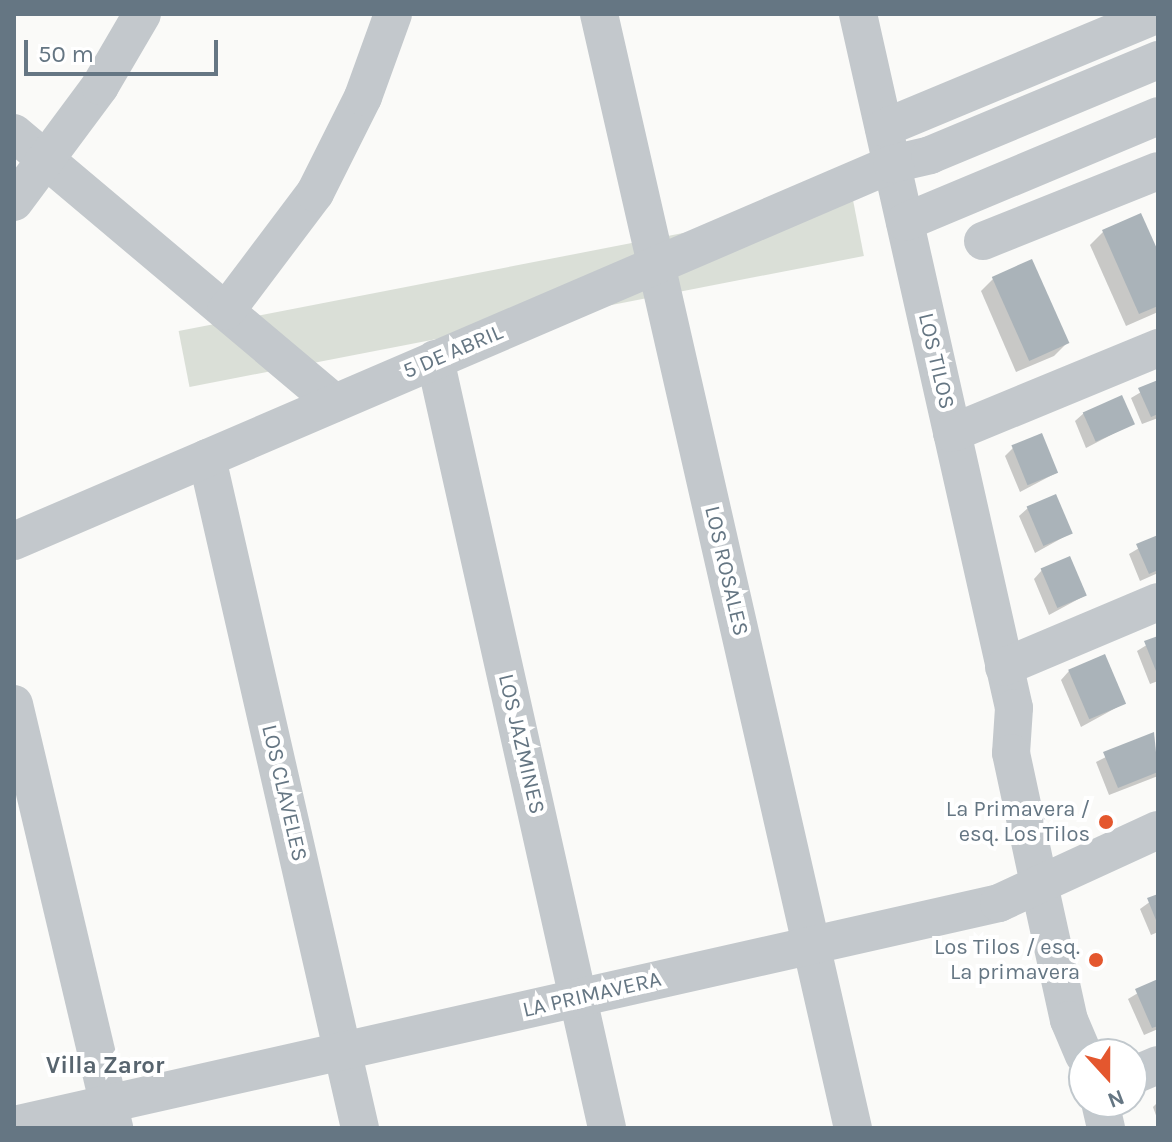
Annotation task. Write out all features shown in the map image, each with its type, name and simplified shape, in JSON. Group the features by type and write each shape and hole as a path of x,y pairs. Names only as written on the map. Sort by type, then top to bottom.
{"street":[{"path":"14,202 109,74 142,14"},
{"path":"226,311 315,193 363,97 393,14"},
{"name":"LOS ROSALES","path":"599,14 853,1128"},
{"name":"LOS TILOS","path":"858,14 1004,667 1014,708 1031,739 1069,1020 1077,1038"},
{"name":"5 DE ABRIL","path":"14,541 656,264 1158,14"},
{"path":"888,146 930,155 1158,60"},
{"path":"905,222 1158,116"},
{"path":"14,133 335,403"},
{"path":"983,241 1158,171"},
{"path":"952,433 1158,348"},
{"name":"LOS JAZMINES","path":"435,359 607,1128"},
{"name":"LOS CLAVELES","path":"207,458 360,1128"},
{"path":"1004,667 1158,602"},
{"path":"14,704 111,1116"},
{"name":"LA PRIMAVERA","path":"14,1125 111,1116 343,1051 999,903 1158,830"},
{"name":"LOS TILOS","path":"1050,878 1094,1023 1094,1038"}],"shaded area":[{"path":"853,200 864,256 189,387 179,331"}],"building":[{"path":"1141,213 1158,251 1158,306 1139,314 1102,230"},
{"path":"1032,259 1069,343 1029,361 992,277"},
{"path":"1158,380 1158,414 1151,417 1138,388"},
{"path":"1122,395 1135,424 1096,442 1083,412"},
{"path":"1042,433 1058,473 1028,485 1011,445"},
{"path":"1056,494 1073,534 1043,546 1027,507"},
{"path":"1158,535 1158,570 1149,574 1136,544"},
{"path":"1070,556 1087,596 1057,608 1041,569"},
{"path":"1158,636 1158,676 1144,641"},
{"path":"1105,654 1126,704 1089,719 1068,670"},
{"path":"1154,732 1158,772 1118,788 1103,752"},
{"path":"1158,894 1158,925 1147,898"},
{"path":"1158,979 1158,1026 1152,1028 1135,989"}],"place":[{"name":"La Primavera / esq. Los Tilos","path":"1106,822"},
{"name":"Los Tilos / esq. La primavera","path":"1096,960"}],"district":[{"name":"Villa Zaror","path":"105,1066"}]}
